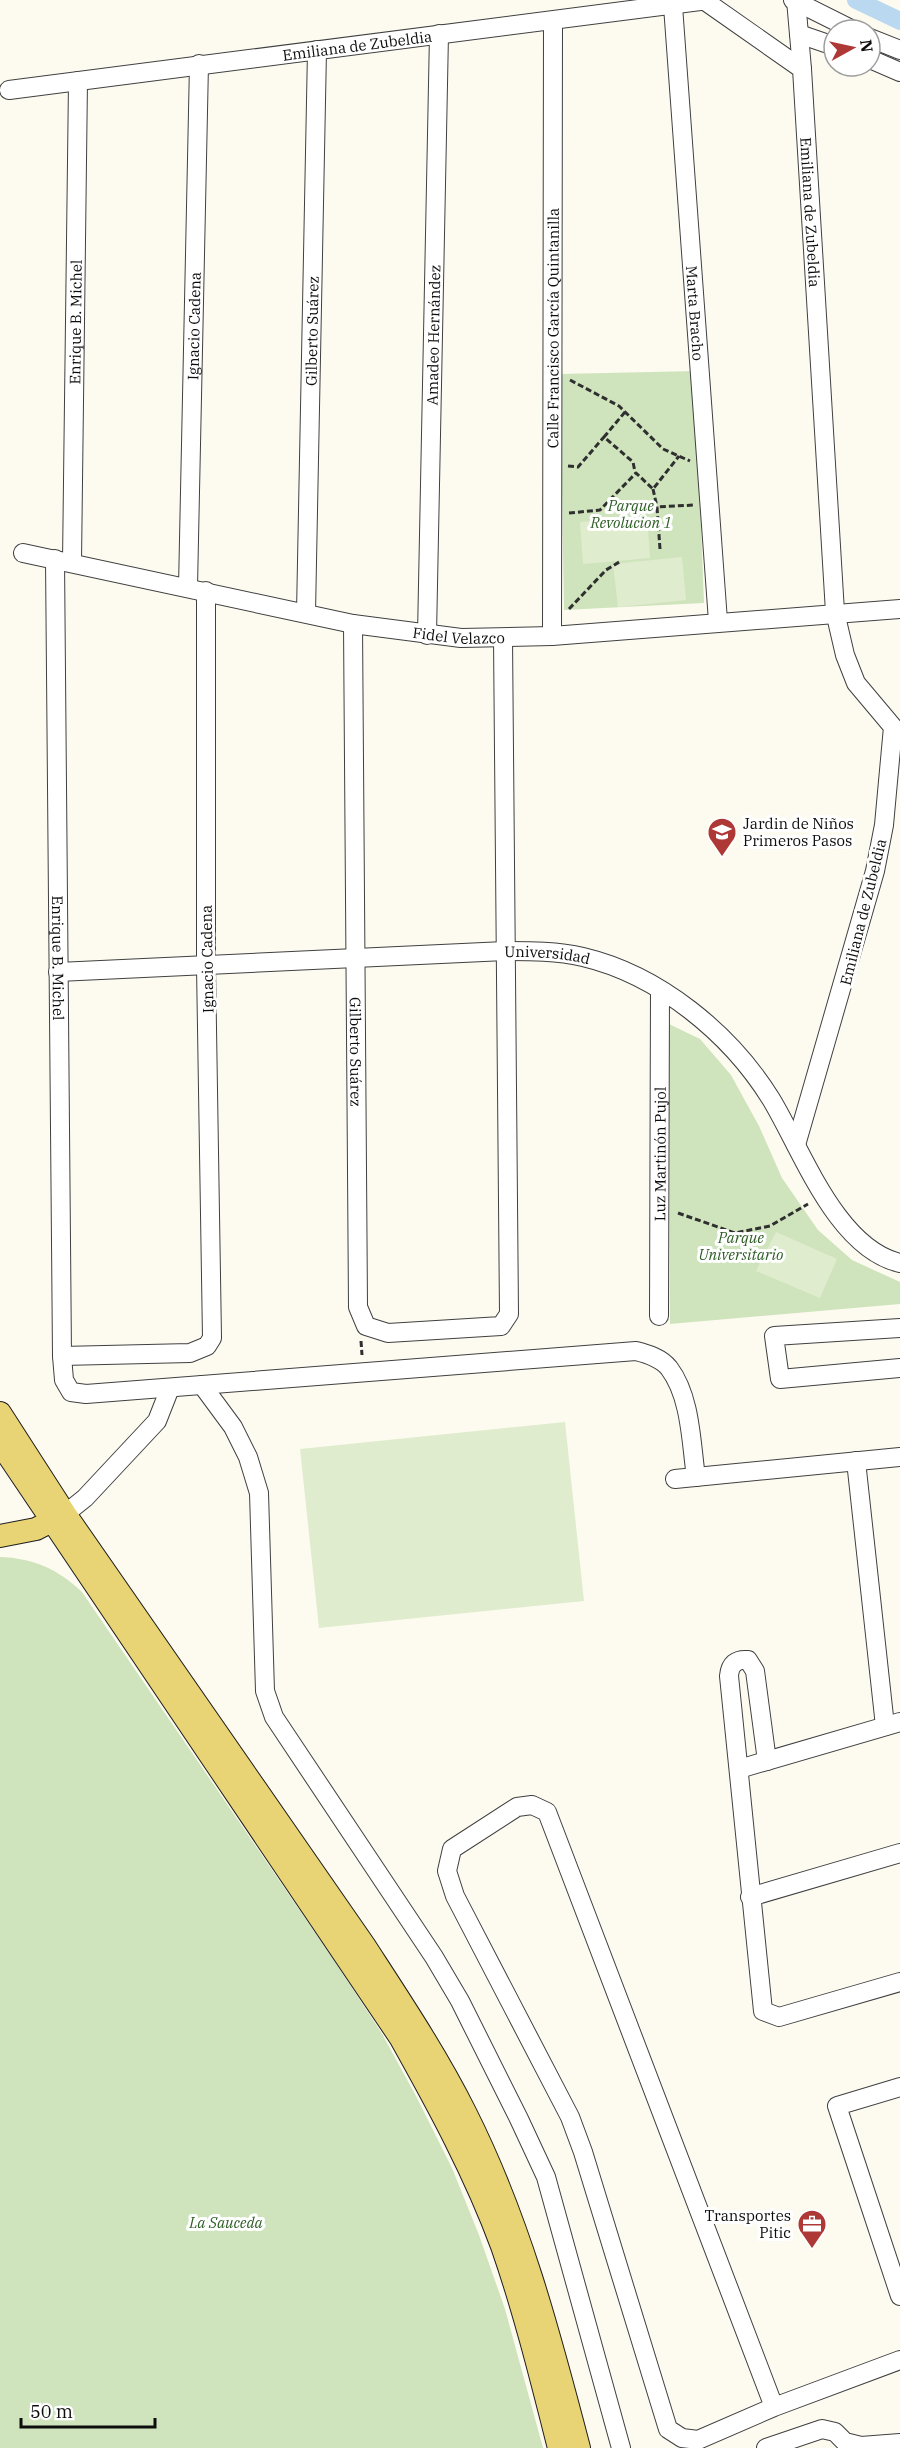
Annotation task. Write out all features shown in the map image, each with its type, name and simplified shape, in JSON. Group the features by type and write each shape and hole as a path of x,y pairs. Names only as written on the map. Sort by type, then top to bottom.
{"main road":[{"path":"0,1413 58,1518 400,2037 446,2118 502,2247 533,2347 559,2448"},
{"path":"0,1443 58,1518 364,1945 408,2013 465,2112 518,2236 548,2327 579,2448"},
{"path":"0,1536 36,1529 58,1518"}],"street":[{"name":"Emiliana de Zubeldia","path":"9,90 706,1 802,69 834,612 845,655 856,683 896,728 875,872 796,1145"},
{"path":"795,1 829,18"},
{"path":"795,1 802,69"},
{"name":"Marta Bracho","path":"673,6 718,621"},
{"name":"Calle Francisco García Quintanilla","path":"552,636 553,22"},
{"name":"Amadeo Hernández","path":"428,635 439,34"},
{"path":"799,34 822,42"},
{"path":"882,43 900,50"},
{"name":"Gilberto Suárez","path":"306,613 317,50"},
{"name":"Ignacio Cadena","path":"62,1356 190,1353 207,1346 212,1338 214,1326 197,589 199,64"},
{"path":"882,64 900,72"},
{"name":"Enrique B. Michel","path":"78,81 64,561 58,972 62,1356 64,1380 71,1392 86,1394 170,1388"},
{"name":"Fidel Velazco","path":"23,553 353,624 461,638 552,636 834,612 900,609"},
{"name":"Gilberto Suárez","path":"353,624 358,1307 361,1318"},
{"path":"361,1318 366,1326 388,1333 501,1326 509,1314 503,638"},
{"name":"Universidad","path":"58,972 506,951 547,951 584,957 621,971 660,990 706,1021 738,1053 770,1098 822,1192 847,1227 871,1250 900,1263"},
{"name":"Luz Martinón Pujol","path":"659,1317 660,990"},
{"path":"900,1328 774,1336 780,1379 900,1368"},
{"path":"58,1518 85,1498 157,1421 170,1388 636,1351 656,1357 669,1367 679,1387 688,1417 696,1477"},
{"path":"202,1385 233,1427 248,1457 259,1493 265,1691 274,1718 434,1957 460,2001 519,2119 546,2177 621,2448"},
{"path":"675,1479 900,1457"},
{"path":"740,1770 892,1724 856,1461"},
{"path":"767,1761 755,1671 748,1660 743,1660 732,1665 729,1676 740,1770 761,2005 768,2015 779,2016 900,1982"},
{"path":"774,2407 547,1812 532,1805 517,1807 452,1849 447,1871 455,1896 570,2117 668,2429 682,2438 698,2440 774,2407 900,2360"},
{"path":"750,1897 900,1853"},
{"path":"900,2087 837,2106 893,2249 900,2296"},
{"path":"766,2448 822,2429 835,2432 845,2442 861,2446 900,2443"}],"path":[{"path":"568,379 625,412 663,449 697,464"},
{"path":"563,466 578,467 625,412"},
{"path":"604,437 633,462 636,472 653,489 657,507 660,549"},
{"path":"653,489 680,456"},
{"path":"564,514 600,510 636,472"},
{"path":"657,507 698,504"},
{"path":"568,610 598,577 621,561"},
{"path":"659,1206 735,1233 770,1226 803,1208 822,1192"},
{"path":"361,1318 362,1372"}],"green space":[{"name":"Parque Revolucion 1","path":"695,371 704,603 564,610 560,374"},
{"path":"647,517 650,558 583,564 580,522"},
{"path":"682,557 686,600 618,607 613,564"},
{"name":"Parque Universitario","path":"669,1024 700,1039 731,1075 759,1126 782,1178 818,1230 852,1260 900,1282 900,1304 670,1324"},
{"path":"776,1232 837,1259 820,1298 756,1271"},
{"path":"565,1422 584,1601 319,1628 300,1449"},
{"name":"La Sauceda","path":"0,1557 34,1562 44,1566 64,1577 82,1592 381,2032 452,2168 479,2235 505,2309 543,2448 0,2448"}],"waterway":[{"path":"856,0 900,21"}],"place":[{"name":"Jardin de Niños Primeros Pasos","path":"722,858"},
{"name":"Transportes Pitic","path":"812,2250"}]}
